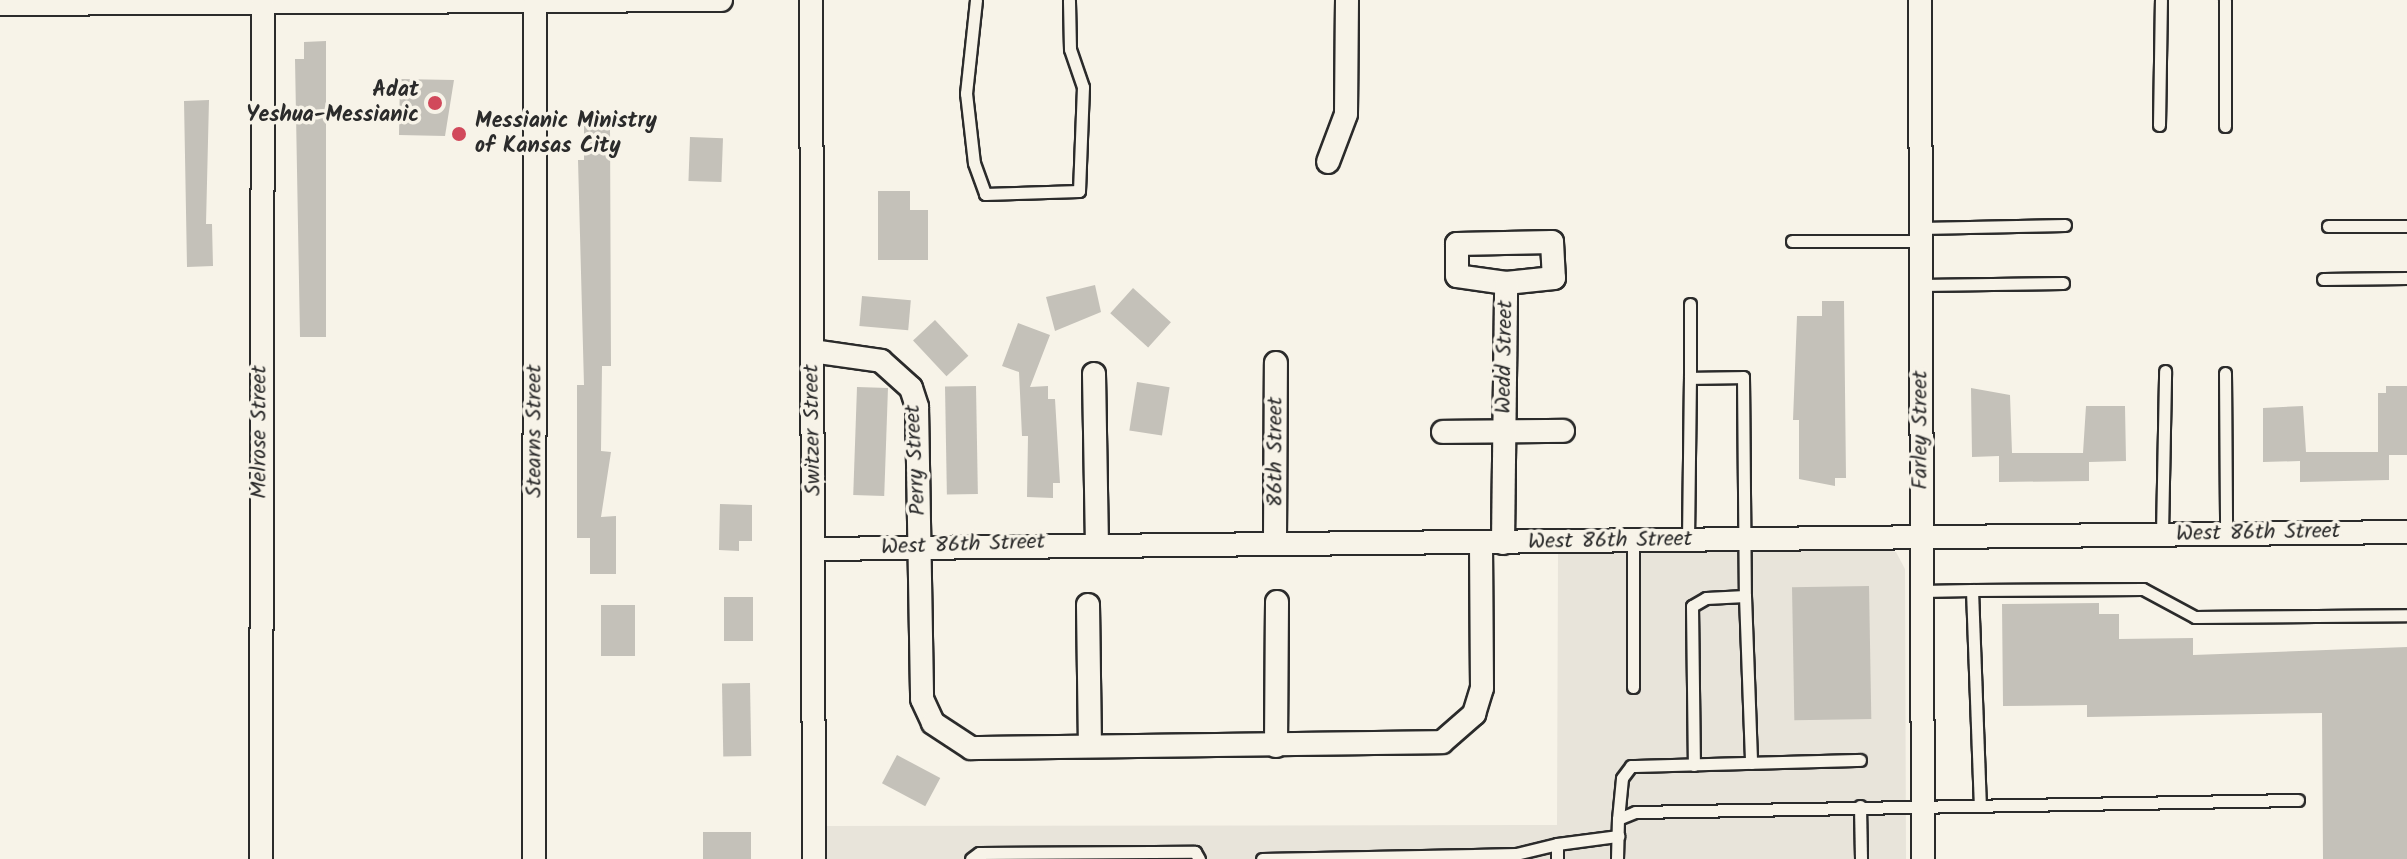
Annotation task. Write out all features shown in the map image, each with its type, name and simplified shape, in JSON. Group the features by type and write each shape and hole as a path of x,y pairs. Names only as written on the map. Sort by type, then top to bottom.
{"street":[{"path":"0,4 263,5 721,0"},
{"name":"Switzer Street","path":"811,0 814,859"},
{"path":"1328,162 1346,114 1347,0"},
{"name":"Farley Street","path":"1920,0 1923,859"},
{"name":"Stearns Street","path":"534,859 535,3"},
{"name":"Melrose Street","path":"261,859 263,5"},
{"name":"Wedd Street","path":"1276,746 1421,746 1459,732 1474,714 1482,688 1492,542 1504,431 1506,283"},
{"name":"Perry Street","path":"812,351 881,361 911,388 917,407 922,699 933,723 971,748 1276,746"},
{"name":"86th Street","path":"1275,540 1276,363"},
{"path":"1094,374 1097,542"},
{"name":"Wedd Street","path":"1443,432 1563,431"},
{"name":"West 86th Street","path":"814,549 1275,540 1492,542 2407,532"},
{"path":"1276,746 1277,602"},
{"path":"1088,605 1090,746"}],"lane":[{"path":"976,0 966,93 974,163 985,194 1079,191 1083,87 1070,49 1069,0"},
{"path":"2159,125 2161,0"},
{"path":"2225,0 2225,126"},
{"path":"1792,241 2065,225"},
{"path":"2328,226 2407,226"},
{"path":"2323,279 2407,278"},
{"path":"1921,285 2063,283"},
{"path":"1688,540 1690,304"},
{"path":"2162,534 2165,371"},
{"path":"2225,373 2226,533"},
{"path":"1690,378 1743,377 1745,596 1751,763"},
{"path":"1633,541 1633,687"},
{"path":"1922,591 2143,589 2195,617 2407,615"},
{"path":"1972,590 1980,804"},
{"path":"1694,765 1692,606 1706,598 1745,596"},
{"path":"1617,859 1622,778 1631,766 1860,760"},
{"path":"1618,819 1635,812 2298,800"},
{"path":"1860,806 1861,859"},
{"path":"1262,859 1516,854 1557,844 1618,836"},
{"path":"1557,844 1557,859"},
{"path":"971,859 979,853 1195,852 1199,859"}],"shaded area":[{"path":"1896,552 1905,569 1906,859 825,859 824,826 1557,825 1558,553"}],"building":[{"path":"326,41 326,337 300,337 295,59 304,59 304,42"},
{"path":"400,79 454,80 445,136 399,135"},
{"path":"209,100 206,224 212,224 213,266 187,267 184,101"},
{"path":"584,124 610,124 611,366 602,366 601,451 611,452 601,517 616,516 616,574 590,574 590,538 577,538 577,385 584,385 578,160 584,160"},
{"path":"690,137 723,138 721,182 688,181"},
{"path":"878,191 910,191 910,210 928,210 928,260 878,260"},
{"path":"1095,285 1101,312 1055,331 1046,297"},
{"path":"1133,288 1171,322 1148,347 1110,313"},
{"path":"862,296 911,300 908,330 859,326"},
{"path":"1822,301 1844,301 1846,478 1835,478 1835,486 1799,479 1799,420 1793,420 1797,316 1822,316"},
{"path":"935,320 968,356 946,376 913,340"},
{"path":"1018,323 1050,335 1030,387 1048,386 1048,399 1055,399 1060,483 1053,483 1053,498 1027,497 1028,436 1022,436 1019,372 1002,366"},
{"path":"1137,382 1170,387 1162,436 1129,430"},
{"path":"976,386 978,494 947,495 945,387"},
{"path":"2386,386 2407,386 2407,455 2389,455 2389,480 2300,482 2300,461 2263,462 2263,408 2303,406 2306,452 2378,452 2378,393 2386,393"},
{"path":"857,387 888,388 884,496 853,495"},
{"path":"1971,388 2010,395 2012,453 2083,453 2086,406 2125,406 2126,461 2089,462 2089,481 1999,482 1999,456 1972,457"},
{"path":"720,504 752,505 752,541 739,541 739,551 719,550"},
{"path":"1869,586 1871,719 1794,720 1792,587"},
{"path":"724,597 753,597 753,641 724,641"},
{"path":"2099,603 2099,614 2119,614 2119,639 2193,638 2193,655 2407,647 2407,859 2323,859 2322,713 2087,717 2087,705 2003,706 2002,604"},
{"path":"601,605 635,605 635,656 601,656"},
{"path":"722,683 750,683 751,756 723,756"},
{"path":"897,755 940,778 925,806 882,783"},
{"path":"703,832 751,832 751,859 703,859"}],"place":[{"name":"Adat Yeshua-Messianic","path":"435,103"},
{"name":"Messianic Ministry of Kansas City","path":"459,134"}]}
